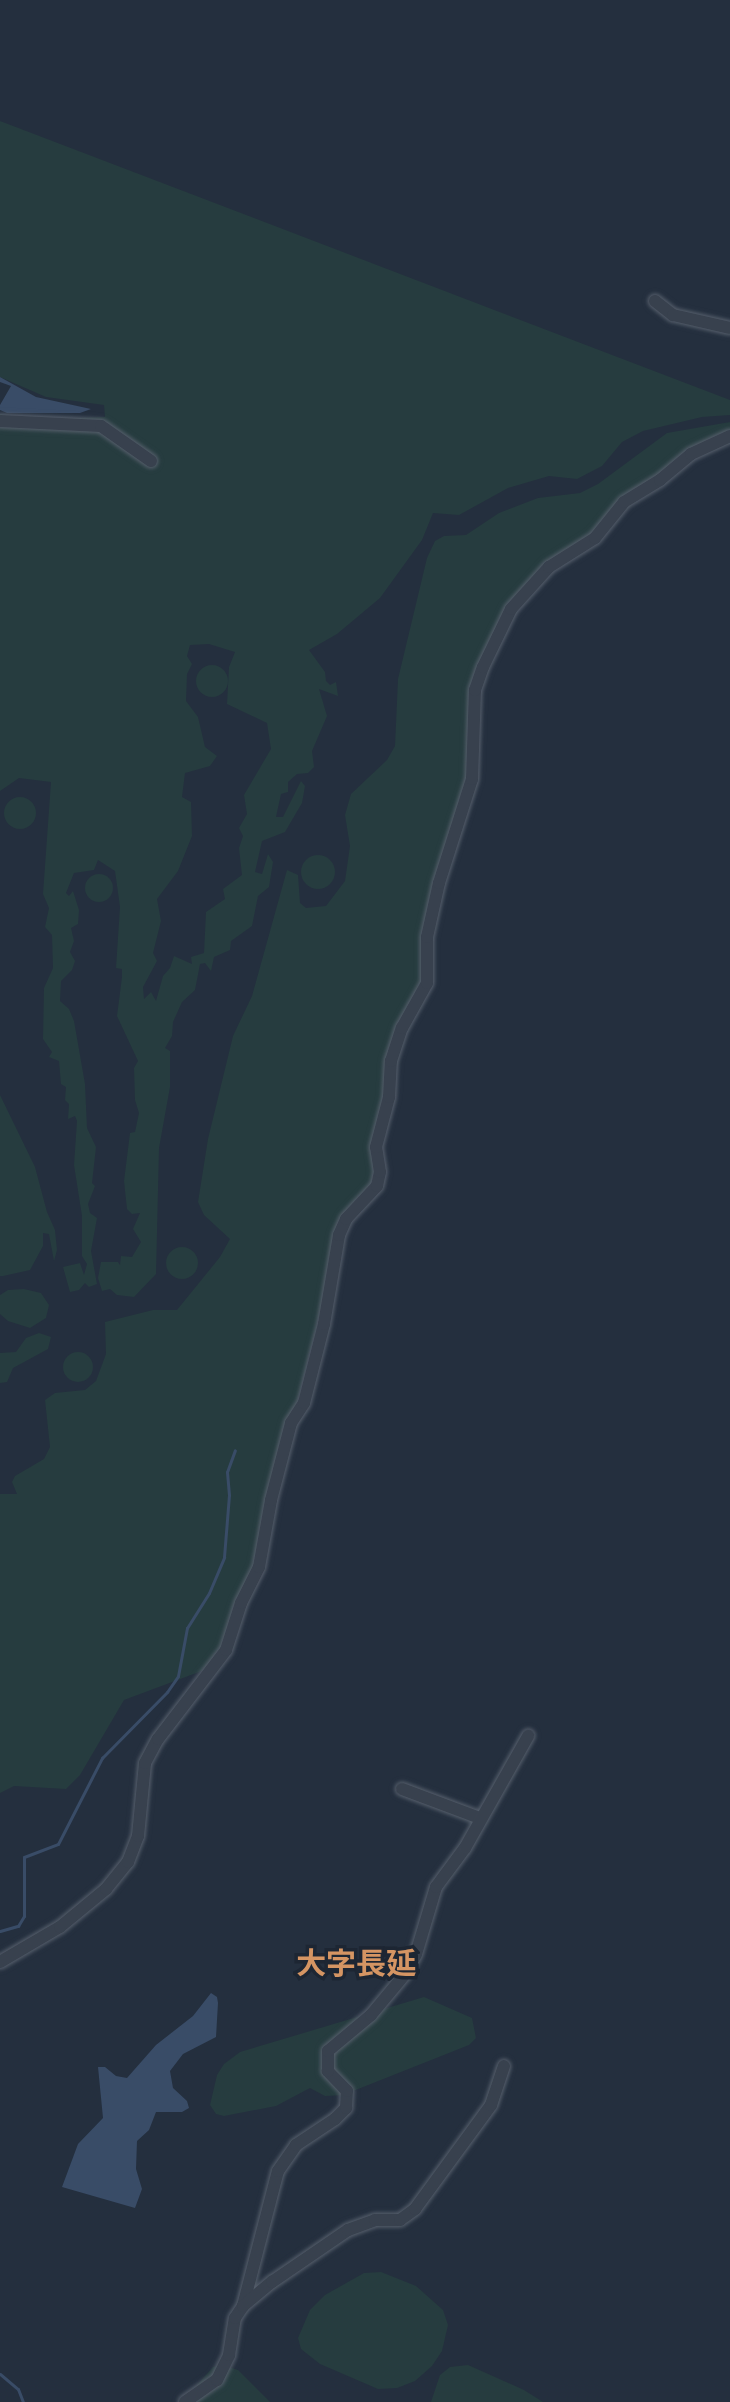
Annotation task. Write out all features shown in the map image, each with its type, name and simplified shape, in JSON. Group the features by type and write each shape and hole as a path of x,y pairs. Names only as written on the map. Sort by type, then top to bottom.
{"street":[{"path":"655,301 673,315 730,328"},
{"path":"0,421 101,426 151,461"},
{"path":"0,1962 60,1927 106,1889 128,1862 138,1836 145,1763 158,1739 226,1650 241,1603 256,1575 291,1423 304,1403 324,1324 339,1235 346,1219 377,1186 380,1172 376,1147 389,1097 391,1061 402,1028 427,983 427,937 439,883 472,779 475,690 483,667 511,609 549,567 595,538 624,502 660,480 691,454 730,436"},
{"path":"243,2306 278,2171 296,2145 346,2108 347,2091 328,2071 328,2051 371,2015 406,1973 416,1954 436,1887 455,1864 528,1736"},
{"path":"402,1789 480,1818"},
{"path":"185,2402 217,2380 229,2355 235,2318 243,2306 291,2268 348,2230 375,2220 400,2220 415,2209 491,2105 504,2066"}],"green space":[{"path":"0,121 730,400 730,415 702,417 643,431 622,442 602,466 577,479 549,476 508,488 459,515 433,513 422,540 380,598 337,634 309,650 325,672 326,681 330,685 336,682 338,696 319,689 327,716 312,751 314,767 308,773 297,774 288,782 288,792 281,794 276,817 283,817 301,781 305,786 302,803 285,832 262,841 255,872 262,874 268,854 273,862 269,887 258,896 252,926 231,941 230,950 214,957 211,971 205,963 200,964 195,990 182,1002 173,1022 172,1036 165,1048 170,1051 170,1087 159,1148 156,1274 134,1297 117,1295 110,1289 102,1291 98,1278 101,1262 118,1262 120,1265 121,1256 132,1257 141,1242 133,1229 140,1213 132,1214 127,1209 124,1181 130,1133 135,1132 139,1113 135,1100 134,1068 138,1061 117,1016 122,969 116,968 120,907 115,871 98,860 94,870 74,873 66,893 69,896 73,891 79,910 78,924 71,928 74,941 70,952 75,961 72,970 61,981 60,1001 69,1009 74,1021 85,1084 87,1128 96,1147 92,1183 95,1186 88,1204 90,1213 97,1218 91,1251 97,1284 89,1287 85,1283 79,1290 70,1292 63,1267 80,1263 84,1275 87,1264 82,1256 82,1216 74,1165 77,1121 75,1116 68,1119 69,1104 65,1100 66,1087 61,1084 59,1061 49,1057 52,1052 43,1039 44,988 53,968 52,935 45,927 49,908 43,894 51,782 19,778 0,791 0,414 21,420 105,417 104,405 46,397 0,377","holes":["209,644 235,652 229,667 227,704 267,723 271,749 244,795 247,814 239,828 243,836 239,848 242,875 223,889 225,899 206,912 204,953 191,957 192,964 174,956 163,976 156,1001 151,992 144,999 143,987 157,961 153,953 161,921 157,899 178,871 192,836 191,802 182,797 185,773 210,766 217,756 205,747 198,717 186,701 187,674 192,664 187,656 190,645"]},
{"path":"730,422 730,433 689,450 596,532 552,561 481,663 469,781 452,841 424,979 403,1020 373,1186 345,1215 255,1567 222,1648 207,1669 124,1700 80,1775 66,1789 14,1786 0,1793 0,1494 17,1494 12,1482 15,1476 44,1459 50,1447 45,1400 55,1393 85,1390 96,1381 106,1354 105,1322 153,1310 177,1310 220,1257 230,1239 204,1215 198,1202 208,1139 233,1036 252,996 287,870 298,875 300,903 306,908 326,906 345,881 350,846 345,815 351,794 387,760 395,746 398,679 427,558 435,541 444,536 466,535 499,513 538,498 580,493 598,484 667,433"},
{"path":"212,665 223,670 228,681 223,692 212,697 201,692 196,681 201,670"},
{"path":"20,797 31,802 36,813 31,824 20,829 9,824 4,813 9,802"},
{"path":"318,855 330,860 335,872 330,884 318,889 306,884 301,872 306,860"},
{"path":"99,874 109,878 113,888 109,898 99,902 89,898 85,888 89,878"},
{"path":"0,1095 35,1167 55,1230 57,1250 54,1261 49,1234 43,1233 43,1246 30,1270 3,1276 0,1276"},
{"path":"182,1247 193,1252 198,1263 193,1274 182,1279 171,1274 166,1263 171,1252"},
{"path":"24,1289 41,1293 49,1305 46,1318 30,1328 8,1321 0,1314 0,1295 8,1290"},
{"path":"39,1333 51,1337 48,1349 13,1368 7,1382 0,1383 0,1353 16,1352 26,1338"},
{"path":"78,1352 89,1356 93,1367 89,1378 78,1382 67,1378 63,1367 67,1356"},
{"path":"424,1997 472,2018 476,2038 469,2045 343,2095 325,2096 310,2088 276,2106 224,2116 216,2114 210,2105 217,2075 224,2064 240,2052"},
{"path":"381,2272 416,2286 443,2310 448,2325 442,2351 432,2366 415,2381 397,2388 378,2389 320,2364 301,2349 298,2338 310,2310 325,2295 364,2273"},
{"path":"221,2365 238,2370 270,2402 182,2402 213,2367"},
{"path":"468,2365 543,2402 431,2402 440,2375 450,2367"}],"water":[{"path":"0,377 36,397 91,409 80,413 7,413 0,410 0,405 11,386 0,382"},
{"path":"211,1993 217,1997 218,2003 216,2037 183,2054 170,2071 173,2088 187,2101 189,2108 182,2112 156,2112 149,2130 137,2141 136,2169 142,2189 135,2208 62,2187 78,2144 103,2118 98,2067 105,2067 116,2076 127,2078 156,2045 193,2016"}],"waterway":[{"path":"0,1931 18,1926 24,1916 24,1857 58,1844 102,1758 167,1692 178,1676 187,1628 209,1593 224,1557 229,1495 227,1472 235,1450"},
{"path":"0,2374 18,2389 23,2402"}],"district":[{"name":"大字長延","path":"356,1963"}]}
